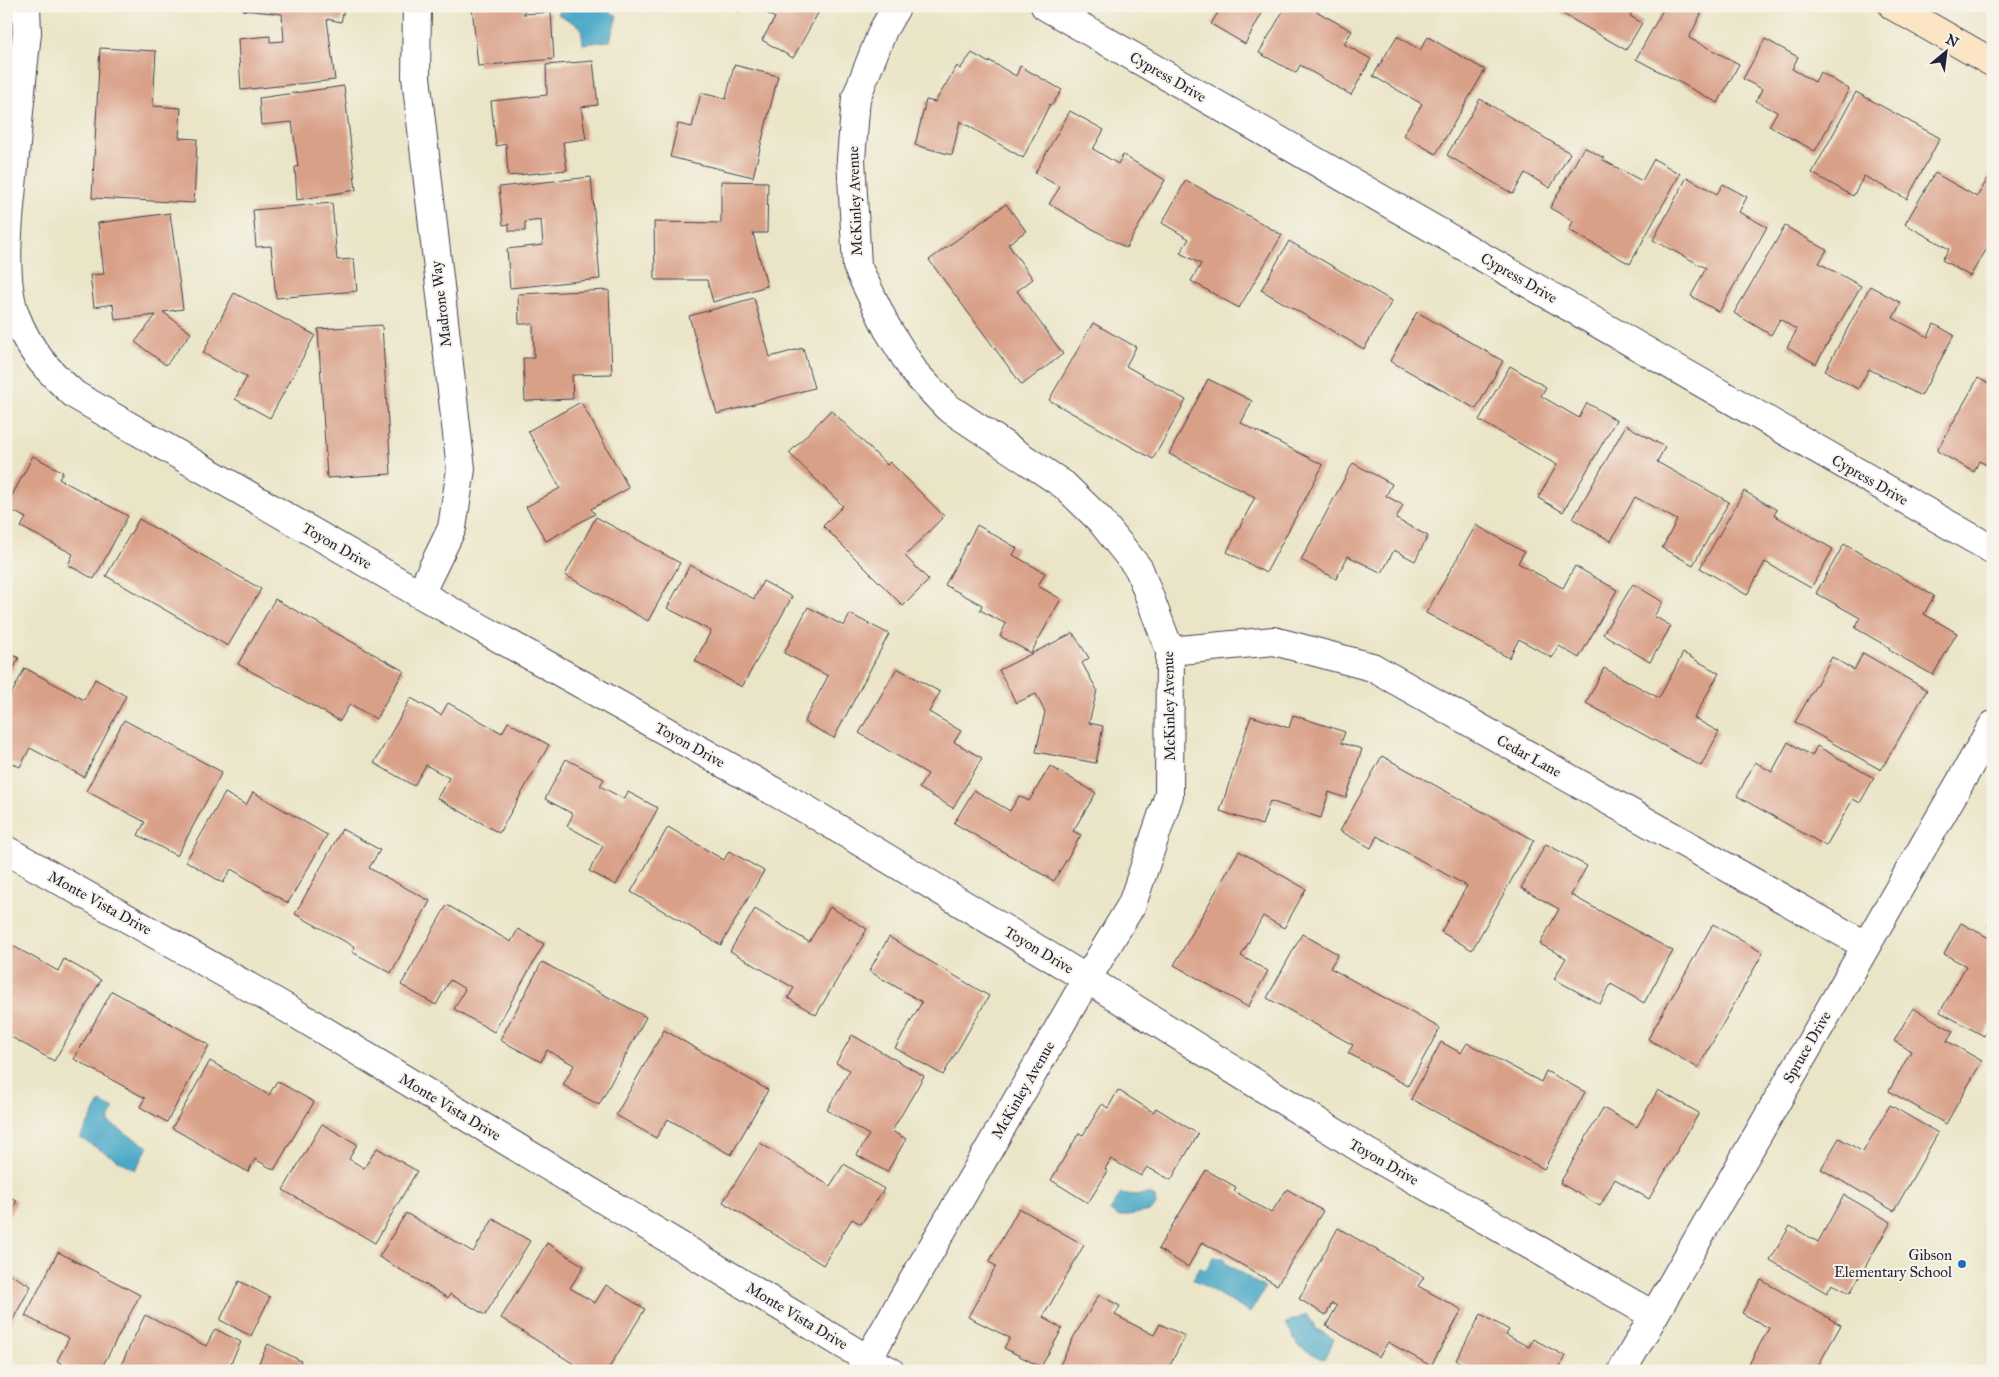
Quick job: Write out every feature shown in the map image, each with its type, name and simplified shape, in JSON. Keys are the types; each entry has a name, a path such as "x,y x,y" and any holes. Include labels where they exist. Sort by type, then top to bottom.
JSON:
{"main road":[{"path":"1893,6 1993,63"}],"street":[{"name":"Toyon Drive","path":"26,6 27,33 8,230 8,282 15,316 30,346 50,373 76,395 420,594 809,811 1087,979 1368,1153 1653,1315"},
{"name":"Madrone Way","path":"417,6 416,77 461,469 452,528 420,594"},
{"name":"McKinley Avenue","path":"873,1367 1087,979 1132,904 1169,795 1170,651 1139,569 1100,520 1064,485 947,408 915,373 887,328 857,266 851,159 856,98 883,30 897,6"},
{"name":"Cypress Drive","path":"1045,6 1993,550"},
{"name":"Cedar Lane","path":"1170,651 1274,641 1372,668 1866,945"},
{"name":"Spruce Drive","path":"1622,1371 1993,725"},
{"name":"Monte Vista Drive","path":"6,850 288,1009 873,1367"}],"water":[{"path":"563,6 598,6 617,16 610,41 583,44 581,27 558,14"},
{"path":"100,1102 114,1109 108,1122 148,1147 135,1170 80,1138"},
{"path":"1121,1193 1124,1195 1150,1194 1155,1197 1156,1206 1150,1211 1119,1217 1110,1211"},
{"path":"1213,1257 1224,1258 1225,1263 1265,1288 1250,1313 1193,1279 1199,1268 1206,1270"},
{"path":"1307,1314 1315,1328 1334,1339 1324,1360 1298,1346 1286,1323"}],"building":[{"path":"244,6 345,6 341,22 327,19 335,80 241,90 238,39 270,36 270,42 284,41 282,14 243,10"},
{"path":"472,6 527,6 523,14 551,12 554,59 478,66"},
{"path":"729,6 742,6 739,12"},
{"path":"755,6 822,6 793,58 762,40 775,18"},
{"path":"1222,6 1266,6 1245,44 1211,24"},
{"path":"1286,6 1319,6 1316,11 1352,31 1344,44 1371,59 1351,95 1300,65 1296,73 1259,53"},
{"path":"1549,6 1636,6 1630,16 1642,23 1626,50"},
{"path":"1665,6 1705,6 1689,38 1739,64 1718,103 1636,59"},
{"path":"1397,36 1420,50 1428,37 1485,70 1436,154 1403,135 1422,104 1373,76"},
{"path":"1765,39 1798,57 1792,69 1815,82 1820,72 1849,89 1815,151 1769,126 1777,112 1756,101 1762,89 1743,79"},
{"path":"100,48 156,51 153,106 181,108 179,138 197,139 194,203 92,198"},
{"path":"972,53 1016,76 1020,66 1062,90 1052,105 1050,104 1023,158 960,121 952,155 915,145 926,100 935,102 957,66 960,69"},
{"path":"593,61 598,105 581,107 586,139 563,142 567,170 508,176 506,144 496,146 491,101 547,95 546,65"},
{"path":"734,65 778,76 753,177 670,157 678,124 692,127 701,93 726,99"},
{"path":"344,86 356,190 297,200 295,167 298,167 292,122 261,125 259,98"},
{"path":"1856,92 1940,138 1907,199 1864,176 1853,196 1812,173"},
{"path":"1480,99 1570,153 1550,188 1525,173 1513,194 1447,155"},
{"path":"1070,111 1104,130 1093,149 1118,164 1123,155 1165,180 1126,248 1049,204 1060,187 1035,173"},
{"path":"1584,147 1604,158 1603,160 1642,181 1654,159 1680,174 1630,264 1569,230 1573,221 1550,208"},
{"path":"1993,170 1993,239 1970,276 1942,260 1949,249 1905,224 1935,173 1977,197"},
{"path":"591,177 600,279 510,288 507,249 543,245 541,220 525,222 525,231 509,231 509,224 503,225 499,187"},
{"path":"1687,177 1717,194 1723,184 1747,197 1739,212 1767,227 1719,312 1691,296 1706,268 1653,240"},
{"path":"1186,180 1282,235 1239,308 1191,281 1201,264 1180,253 1189,239 1162,223"},
{"path":"721,181 768,182 767,233 753,233 767,286 713,302 707,280 655,280 654,222 721,223"},
{"path":"332,203 337,260 354,259 357,291 276,298 271,246 256,247 253,210"},
{"path":"1006,204 1026,231 1008,244 1033,279 1017,291 1063,354 1022,385 929,260"},
{"path":"170,213 183,309 163,312 191,333 166,365 135,342 156,315 115,320 113,304 94,307 90,275 104,274 98,223"},
{"path":"1785,226 1827,250 1819,263 1861,286 1816,364 1787,347 1797,330 1780,319 1771,335 1734,313"},
{"path":"1289,241 1392,301 1364,349 1261,290"},
{"path":"1870,286 1901,303 1893,318 1928,337 1934,324 1954,335 1921,396 1869,369 1858,389 1825,371"},
{"path":"609,290 612,374 572,375 573,399 525,401 523,358 534,358 533,324 519,324 518,294"},
{"path":"234,293 315,335 270,418 235,399 247,377 203,353"},
{"path":"754,298 770,357 803,348 814,388 717,414 689,316"},
{"path":"1417,312 1503,361 1476,409 1390,361"},
{"path":"1093,323 1136,347 1126,366 1186,400 1153,459 1049,400"},
{"path":"382,325 391,474 327,478 318,329"},
{"path":"1510,366 1546,387 1541,396 1579,418 1587,403 1616,420 1563,512 1538,498 1557,465 1479,420"},
{"path":"1978,378 1993,386 1993,468 1979,461 1974,472 1937,451"},
{"path":"1208,379 1252,401 1241,423 1323,465 1266,573 1227,552 1255,497 1169,454"},
{"path":"581,402 629,488 591,509 595,514 546,541 526,507 560,488 528,431"},
{"path":"831,410 887,465 890,462 944,516 905,556 929,580 903,606 823,526 843,506 789,453"},
{"path":"1626,425 1665,447 1657,462 1729,502 1693,565 1662,548 1677,520 1635,497 1611,541 1573,519"},
{"path":"33,456 63,472 59,479 128,516 94,579 68,565 73,554 21,527 26,518 6,507"},
{"path":"1353,463 1392,484 1386,496 1403,505 1396,519 1428,536 1415,561 1394,550 1382,573 1348,556 1336,579 1301,560"},
{"path":"1744,491 1777,510 1774,515 1833,549 1811,588 1765,562 1747,595 1700,568"},
{"path":"596,517 680,563 648,621 565,575"},
{"path":"139,519 261,589 228,646 106,576"},
{"path":"977,525 1017,548 1013,555 1045,573 1038,586 1061,599 1031,653 1000,636 1006,624 980,610 982,605 945,585"},
{"path":"1476,525 1524,552 1518,563 1563,588 1575,566 1617,590 1579,658 1559,646 1552,658 1519,639 1509,658 1426,613"},
{"path":"1844,544 1934,596 1924,614 1957,633 1933,675 1855,628 1860,618 1816,593"},
{"path":"690,565 754,599 763,581 792,597 742,687 695,661 711,631 667,608"},
{"path":"1633,584 1663,602 1654,616 1671,626 1650,662 1603,634"},
{"path":"275,599 404,671 376,719 350,704 340,721 238,664"},
{"path":"808,607 844,626 850,614 889,634 834,738 804,722 828,676 784,653"},
{"path":"1073,633 1089,658 1082,663 1097,690 1089,723 1103,726 1096,763 1036,752 1045,712 1036,694 1016,703 999,670"},
{"path":"6,651 19,658 6,682"},
{"path":"1683,653 1719,673 1694,718 1719,732 1701,766 1586,703 1604,668 1659,698"},
{"path":"1863,653 1927,690 1881,770 1795,722 1832,657 1854,670"},
{"path":"25,668 84,700 95,679 126,696 84,777 30,748 20,767 6,760 6,704"},
{"path":"897,668 940,692 929,712 961,731 954,742 982,758 953,808 919,788 928,774 859,733"},
{"path":"411,698 441,715 448,703 502,733 508,722 549,745 499,833 437,798 449,778 426,765 414,786 374,763"},
{"path":"1293,715 1345,732 1341,743 1362,749 1346,798 1329,792 1321,818 1270,801 1262,825 1220,811 1251,716 1289,728"},
{"path":"124,720 222,772 177,856 138,835 145,822 86,791"},
{"path":"1788,742 1812,756 1817,746 1874,778 1860,803 1853,799 1826,846 1737,796 1755,762 1772,772"},
{"path":"1382,756 1534,840 1472,950 1441,932 1467,886 1377,836 1371,848 1340,831"},
{"path":"566,759 604,779 600,786 624,799 628,792 658,808 616,885 589,871 603,846 567,826 573,814 545,799"},
{"path":"1050,766 1096,793 1073,831 1081,835 1054,881 954,823 974,790 1010,811 1019,796 1029,801"},
{"path":"253,792 327,835 288,903 231,869 223,883 186,861 225,793 246,805"},
{"path":"668,827 724,860 729,851 764,871 721,945 631,892"},
{"path":"342,829 380,850 369,868 430,901 391,973 352,952 355,947 295,914"},
{"path":"1546,844 1587,866 1571,895 1673,951 1644,1003 1611,984 1600,1004 1554,979 1566,958 1540,944 1559,909 1521,888"},
{"path":"1239,851 1306,889 1284,928 1263,916 1241,956 1268,971 1248,1007 1174,965"},
{"path":"447,905 511,942 518,929 544,944 494,1032 454,1009 465,989 450,980 436,1005 401,985"},
{"path":"830,907 867,929 816,1015 788,998 794,988 730,951 755,909 809,942"},
{"path":"1993,917 1993,929 1988,926"},
{"path":"1961,923 1993,940 1993,1020 1984,1036 1940,1012 1966,966 1944,954"},
{"path":"1713,924 1763,953 1698,1068 1648,1039"},
{"path":"1302,934 1338,954 1330,968 1440,1028 1408,1086 1348,1053 1353,1045 1267,998"},
{"path":"889,937 989,996 943,1075 895,1048 922,1002 869,971"},
{"path":"6,942 58,971 64,959 101,980 54,1061 6,1034"},
{"path":"542,962 646,1017 599,1105 563,1085 574,1065 547,1050 541,1062 500,1040"},
{"path":"112,991 209,1045 167,1122 140,1107 145,1098 74,1059"},
{"path":"1913,1008 1953,1031 1947,1041 1982,1061 1946,1124 1889,1091 1911,1051 1894,1041"},
{"path":"664,1030 768,1090 731,1155 668,1119 656,1138 616,1115"},
{"path":"852,1035 924,1076 892,1131 906,1139 887,1172 857,1155 869,1135 827,1110 850,1070 836,1063"},
{"path":"1441,1042 1461,1053 1467,1043 1541,1082 1546,1071 1585,1092 1544,1169 1411,1099"},
{"path":"210,1061 269,1095 277,1081 314,1102 274,1170 255,1159 248,1172 172,1128"},
{"path":"1118,1090 1153,1112 1156,1108 1198,1134 1171,1180 1147,1167 1141,1176 1111,1159 1105,1169 1108,1171 1088,1203 1051,1180 1079,1133 1083,1135 1102,1104 1108,1108"},
{"path":"1658,1090 1699,1113 1649,1199 1615,1179 1600,1206 1560,1183 1603,1108 1637,1127"},
{"path":"1890,1105 1938,1133 1894,1211 1821,1169 1839,1138 1863,1152"},
{"path":"322,1124 357,1144 349,1159 364,1168 377,1148 417,1171 375,1243 283,1190"},
{"path":"760,1143 830,1186 844,1164 884,1189 861,1224 852,1219 823,1265 723,1202"},
{"path":"1206,1170 1236,1187 1234,1191 1271,1213 1287,1189 1323,1211 1277,1285 1202,1242 1188,1267 1158,1249"},
{"path":"6,1195 17,1201 6,1221"},
{"path":"1844,1195 1891,1222 1850,1293 1832,1284 1827,1293 1770,1260 1790,1226 1818,1242"},
{"path":"1019,1208 1084,1245 1043,1317 1062,1329 1041,1367 1004,1348 1010,1338 968,1317 996,1266 989,1262"},
{"path":"406,1213 473,1252 493,1219 530,1241 485,1315 450,1294 448,1298 379,1257"},
{"path":"1338,1228 1424,1277 1418,1286 1462,1310 1431,1366 1388,1342 1379,1357 1326,1326 1337,1306 1332,1303 1326,1315 1299,1299"},
{"path":"547,1243 584,1266 570,1288 595,1303 606,1285 645,1309 607,1371 585,1371 501,1318"},
{"path":"58,1252 140,1295 100,1371 76,1371 57,1361 69,1338 25,1316"},
{"path":"6,1272 31,1286 6,1332"},
{"path":"1761,1280 1841,1325 1815,1371 1745,1371 1769,1328 1742,1313"},
{"path":"239,1281 270,1297 251,1336 220,1320"},
{"path":"1099,1295 1120,1306 1115,1315 1154,1335 1160,1324 1185,1336 1167,1371 1107,1371 1099,1367 1097,1371 1057,1371 1073,1338"},
{"path":"1481,1314 1509,1330 1506,1335 1529,1347 1533,1339 1565,1356 1558,1371 1475,1371 1456,1360"},
{"path":"145,1315 206,1346 215,1329 241,1342 227,1371 118,1371"},
{"path":"268,1344 301,1361 296,1371 255,1371"}],"place":[{"name":"Gibson Elementary School","path":"1962,1264"}]}
